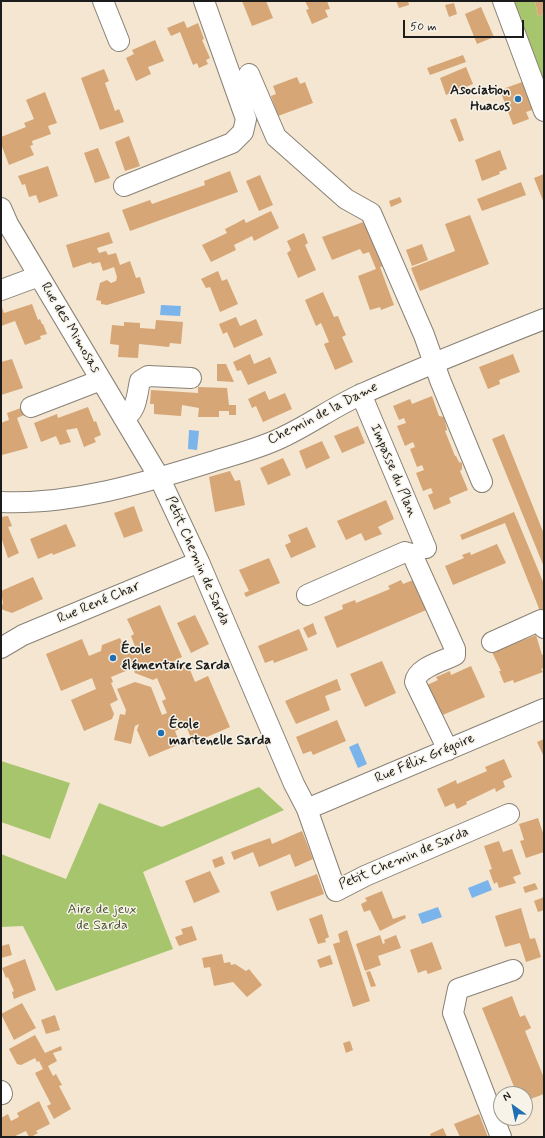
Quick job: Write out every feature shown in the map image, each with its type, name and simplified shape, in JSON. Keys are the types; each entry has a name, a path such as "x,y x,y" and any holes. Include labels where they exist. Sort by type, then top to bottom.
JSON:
{"street":[{"path":"103,1 118,40"},
{"path":"124,186 232,143 242,132 246,119 204,1"},
{"path":"503,1 544,111"},
{"path":"249,74 276,137 346,199 371,212 434,362 482,482"},
{"name":"Rue des Mimosas","path":"1,208 8,224 38,276 159,477"},
{"name":"Rue des Mimosas","path":"1,290 38,276"},
{"name":"Chemin de la Dame","path":"1,502 21,503 72,498 159,477 226,458 285,436 333,408 361,394 434,362 544,319"},
{"path":"123,417 129,416 134,410 140,381 148,376 191,378"},
{"name":"Rue des Mimosas","path":"31,407 101,380"},
{"name":"Impasse du Plan","path":"361,394 426,548"},
{"name":"Petit Chemin de Sarda","path":"159,477 199,562 306,809 336,891 366,876 509,814"},
{"path":"307,595 405,552 412,554 455,649 455,655 420,671 416,676 415,682 448,750"},
{"name":"Rue René Char","path":"1,648 23,635 199,562"},
{"path":"492,642 541,620 544,628"},
{"name":"Rue Félix Grégoire","path":"306,809 544,709"},
{"path":"501,1137 453,1013 458,989 513,970"}],"green space":[{"path":"511,1 535,1 538,16 544,14 544,81"},
{"path":"1,761 70,783 50,839 1,822"},
{"name":"Aire de jeux de Sarda","path":"259,787 284,810 143,872 173,949 56,991 23,926 1,927 1,854 66,879 99,803 162,827"}],"water":[{"path":"161,305 181,306 180,316 160,315"},
{"path":"189,430 199,431 197,450 188,449"},
{"path":"358,743 367,764 358,768 349,747"},
{"path":"488,880 492,890 472,898 468,888"},
{"path":"438,907 442,917 422,924 418,914"}],"building":[{"path":"242,1 266,1 273,18 252,26"},
{"path":"305,1 327,1 330,9 325,10 328,17 312,24 306,10 309,9"},
{"path":"396,1 408,1 409,5 399,8"},
{"path":"535,1 544,1 544,14 538,16"},
{"path":"454,3 457,14 449,17 445,5"},
{"path":"481,7 494,37 477,44 465,14"},
{"path":"184,21 187,28 198,23 204,39 202,40 210,58 206,60 208,64 199,68 197,63 193,65 180,32 171,36 167,28"},
{"path":"155,40 164,61 148,67 151,74 136,81 126,58 134,54 132,50"},
{"path":"463,55 466,62 430,75 427,68"},
{"path":"466,67 473,84 446,95 440,78"},
{"path":"104,69 109,81 105,83 115,111 119,109 124,122 100,130 81,78"},
{"path":"297,77 300,84 305,82 313,103 278,116 271,96 276,94 273,86"},
{"name":"Asociation Huacos","path":"525,81 535,109 526,112 529,119 513,125 500,90"},
{"path":"45,92 57,123 48,126 51,134 32,141 33,145 30,146 34,155 9,165 1,144 1,137 26,127 24,123 34,119 26,100"},
{"path":"456,118 464,140 459,142 450,120"},
{"path":"129,136 140,166 125,171 115,142"},
{"path":"98,148 110,178 95,183 84,153"},
{"path":"500,150 507,169 499,172 500,174 482,181 475,160"},
{"path":"48,166 58,196 39,203 36,195 29,197 25,184 22,185 18,176"},
{"path":"230,171 238,192 130,231 122,210 150,200 152,204 205,185 204,181"},
{"path":"544,174 544,203 534,178"},
{"path":"260,175 273,205 259,211 246,181"},
{"path":"521,182 526,195 482,211 477,199"},
{"path":"400,197 402,202 391,207 389,201"},
{"path":"271,211 279,228 254,241 252,236 234,245 236,250 211,262 202,245 227,233 225,229 244,219 246,223"},
{"path":"470,215 489,264 420,291 411,268 455,251 445,224"},
{"path":"366,221 384,266 380,267 394,305 381,310 380,307 370,310 358,276 376,269 369,252 363,254 360,249 332,260 322,237"},
{"path":"109,232 113,243 97,248 99,253 106,251 108,255 116,253 120,265 130,261 136,278 140,277 145,293 107,305 101,304 101,301 96,300 100,283 107,280 111,283 116,281 117,277 114,267 103,271 100,262 92,264 91,262 73,268 66,245"},
{"path":"304,233 308,243 305,245 316,270 298,278 287,253 291,250 287,241"},
{"path":"422,244 428,260 412,266 406,250"},
{"path":"218,271 222,281 227,279 238,304 220,312 210,287 206,288 201,279"},
{"path":"323,292 334,317 338,316 346,335 342,337 353,362 335,370 324,344 329,342 321,323 316,326 305,300"},
{"path":"1,304 4,313 32,304 38,320 40,319 47,334 40,336 41,339 25,345 15,321 1,326"},
{"path":"236,317 240,326 256,319 263,335 234,348 227,332 223,334 219,324"},
{"path":"156,320 183,322 181,344 170,343 169,347 139,344 138,358 118,357 119,345 110,344 112,325 124,326 124,322 140,323 140,328 155,329"},
{"path":"250,354 254,364 270,357 277,373 248,385 241,370 237,371 233,362"},
{"path":"513,354 520,372 499,380 500,384 488,389 479,367"},
{"path":"12,359 23,388 1,395 1,362"},
{"path":"217,364 226,364 234,382 217,381"},
{"path":"198,387 227,388 229,405 236,405 236,415 229,415 229,411 219,411 219,417 198,417 199,408 182,405 181,416 154,414 154,404 150,404 151,390 198,393"},
{"path":"265,391 269,400 285,393 292,409 263,422 256,406 252,408 248,399"},
{"path":"432,396 439,416 444,417 447,430 445,431 455,456 459,462 462,463 462,469 460,471 468,490 449,498 451,503 434,510 428,495 433,493 431,488 423,491 416,473 424,470 422,465 417,467 410,449 415,447 413,442 405,446 397,426 406,423 404,418 399,420 393,406 410,399 412,404"},
{"path":"88,407 94,422 96,421 101,435 94,438 96,442 84,447 77,428 66,430 71,442 60,445 56,436 41,442 34,423 57,414 58,418"},
{"path":"21,408 24,415 17,418 28,448 2,455 1,423 9,420 7,413"},
{"path":"358,426 365,443 342,453 334,436"},
{"path":"504,434 544,534 544,567 492,439"},
{"path":"322,441 330,458 306,469 299,451"},
{"path":"283,458 291,475 268,485 260,468"},
{"path":"230,471 235,481 240,480 245,505 215,512 209,477"},
{"path":"386,500 394,519 378,527 382,534 365,541 361,533 346,540 337,521"},
{"path":"134,506 143,531 124,538 114,513"},
{"path":"514,512 544,584 544,609 540,611 505,523 462,540 460,535"},
{"path":"8,516 12,526 8,527 19,553 8,558 1,537 1,517"},
{"path":"66,524 76,546 38,559 30,539"},
{"path":"307,527 316,547 291,558 285,545 291,542 288,535"},
{"path":"497,544 506,563 453,585 445,566 464,558 462,555 470,552 471,555"},
{"path":"269,558 280,583 246,597 244,593 249,591 239,570"},
{"path":"33,577 43,599 12,613 1,609 3,603 1,591"},
{"path":"418,578 431,608 337,648 324,617 343,609 342,605 355,600 356,603 390,589 388,586 401,580 403,584"},
{"path":"160,605 182,657 174,661 178,670 188,665 195,682 208,676 230,727 193,743 186,726 175,731 180,744 149,757 137,730 139,724 135,726 131,744 114,740 120,714 125,715 126,710 117,689 135,682 151,687 162,715 167,713 162,701 166,699 157,678 153,680 135,673 133,668 111,677 113,682 111,683 118,700 110,704 114,714 112,719 84,731 71,700 96,689 92,678 61,691 46,654 82,639 89,656 101,651 102,645 120,638 127,653 136,649 131,636 134,634 127,619"},
{"path":"195,615 209,644 191,653 177,623"},
{"path":"313,623 317,634 308,638 303,628"},
{"path":"299,629 308,650 274,663 273,660 265,663 258,646"},
{"path":"536,635 542,655 544,654 544,668 541,669 543,672 514,683 513,680 504,683 499,671 501,671 492,652"},
{"path":"382,661 396,693 365,707 350,674"},
{"path":"471,666 485,697 438,717 425,686 438,680 436,677 450,671 451,675"},
{"path":"337,679 341,690 325,696 330,710 296,724 285,701"},
{"path":"337,720 346,741 313,755 311,751 303,754 296,737"},
{"path":"544,739 544,757 537,742"},
{"path":"504,759 512,777 503,781 505,787 496,792 495,788 466,802 467,804 457,809 454,803 445,807 437,789 456,780 457,784 487,771 485,767"},
{"path":"538,818 544,836 544,852 526,858 520,841 524,840 519,824"},
{"path":"302,831 313,859 295,867 290,854 259,867 253,852 234,860 231,852 270,838 272,844"},
{"path":"499,841 503,852 512,849 521,874 513,877 516,883 499,888 497,882 494,884 489,870 492,869 484,846"},
{"path":"222,856 225,864 215,868 212,860"},
{"path":"210,871 220,892 194,903 185,881"},
{"path":"317,874 324,894 277,911 270,892"},
{"path":"535,883 538,889 525,893 523,887"},
{"path":"382,891 393,919 405,915 406,918 380,931 370,910 364,912 361,904 367,901 365,898"},
{"path":"544,897 544,910 538,912 534,901"},
{"path":"521,908 530,939 535,938 541,957 526,962 520,943 505,947 495,916"},
{"path":"322,914 329,937 325,939 326,942 318,944 309,919"},
{"path":"192,926 197,940 179,946 175,937 183,934 181,929"},
{"path":"347,930 370,1001 353,1007 333,944 340,942 338,934"},
{"path":"380,935 383,944 385,943 384,940 396,935 401,948 378,956 381,965 365,971 356,944"},
{"path":"432,942 442,969 428,974 426,970 418,973 410,950"},
{"path":"9,944 12,955 1,958 1,946"},
{"path":"222,954 224,963 230,962 231,965 235,964 246,971 249,969 262,985 247,997 233,982 214,986 210,967 204,968 202,958"},
{"path":"330,955 333,964 320,968 317,960"},
{"path":"25,959 36,990 14,999 12,992 14,991 2,968"},
{"path":"370,971 376,986 371,987 366,972"},
{"path":"512,996 520,1017 525,1015 531,1028 525,1031 544,1078 544,1094 533,1098 533,1086 514,1086 482,1008"},
{"path":"22,1003 36,1028 14,1040 1,1014"},
{"path":"55,1015 60,1030 46,1034 41,1020"},
{"path":"35,1035 45,1053 61,1046 62,1050 53,1053 57,1061 48,1066 53,1076 56,1074 62,1085 59,1086 71,1109 54,1119 47,1106 51,1104 35,1073 43,1069 39,1061 37,1062 35,1058 21,1065 17,1064 9,1049"},
{"path":"350,1041 353,1050 346,1053 343,1043"},
{"path":"39,1101 50,1124 36,1131 38,1133 31,1137 29,1137 26,1131 13,1137 1,1137 1,1118 8,1114 11,1121 19,1117 17,1113"},
{"path":"479,1114 488,1137 460,1137 454,1124"},
{"path":"443,1128 447,1137 431,1137 430,1134"}],"place":[{"name":"Asociation Huacos","path":"518,99"},
{"name":"École élémentaire Sarda","path":"113,658"},
{"name":"École martenelle Sarda","path":"161,733"}]}
